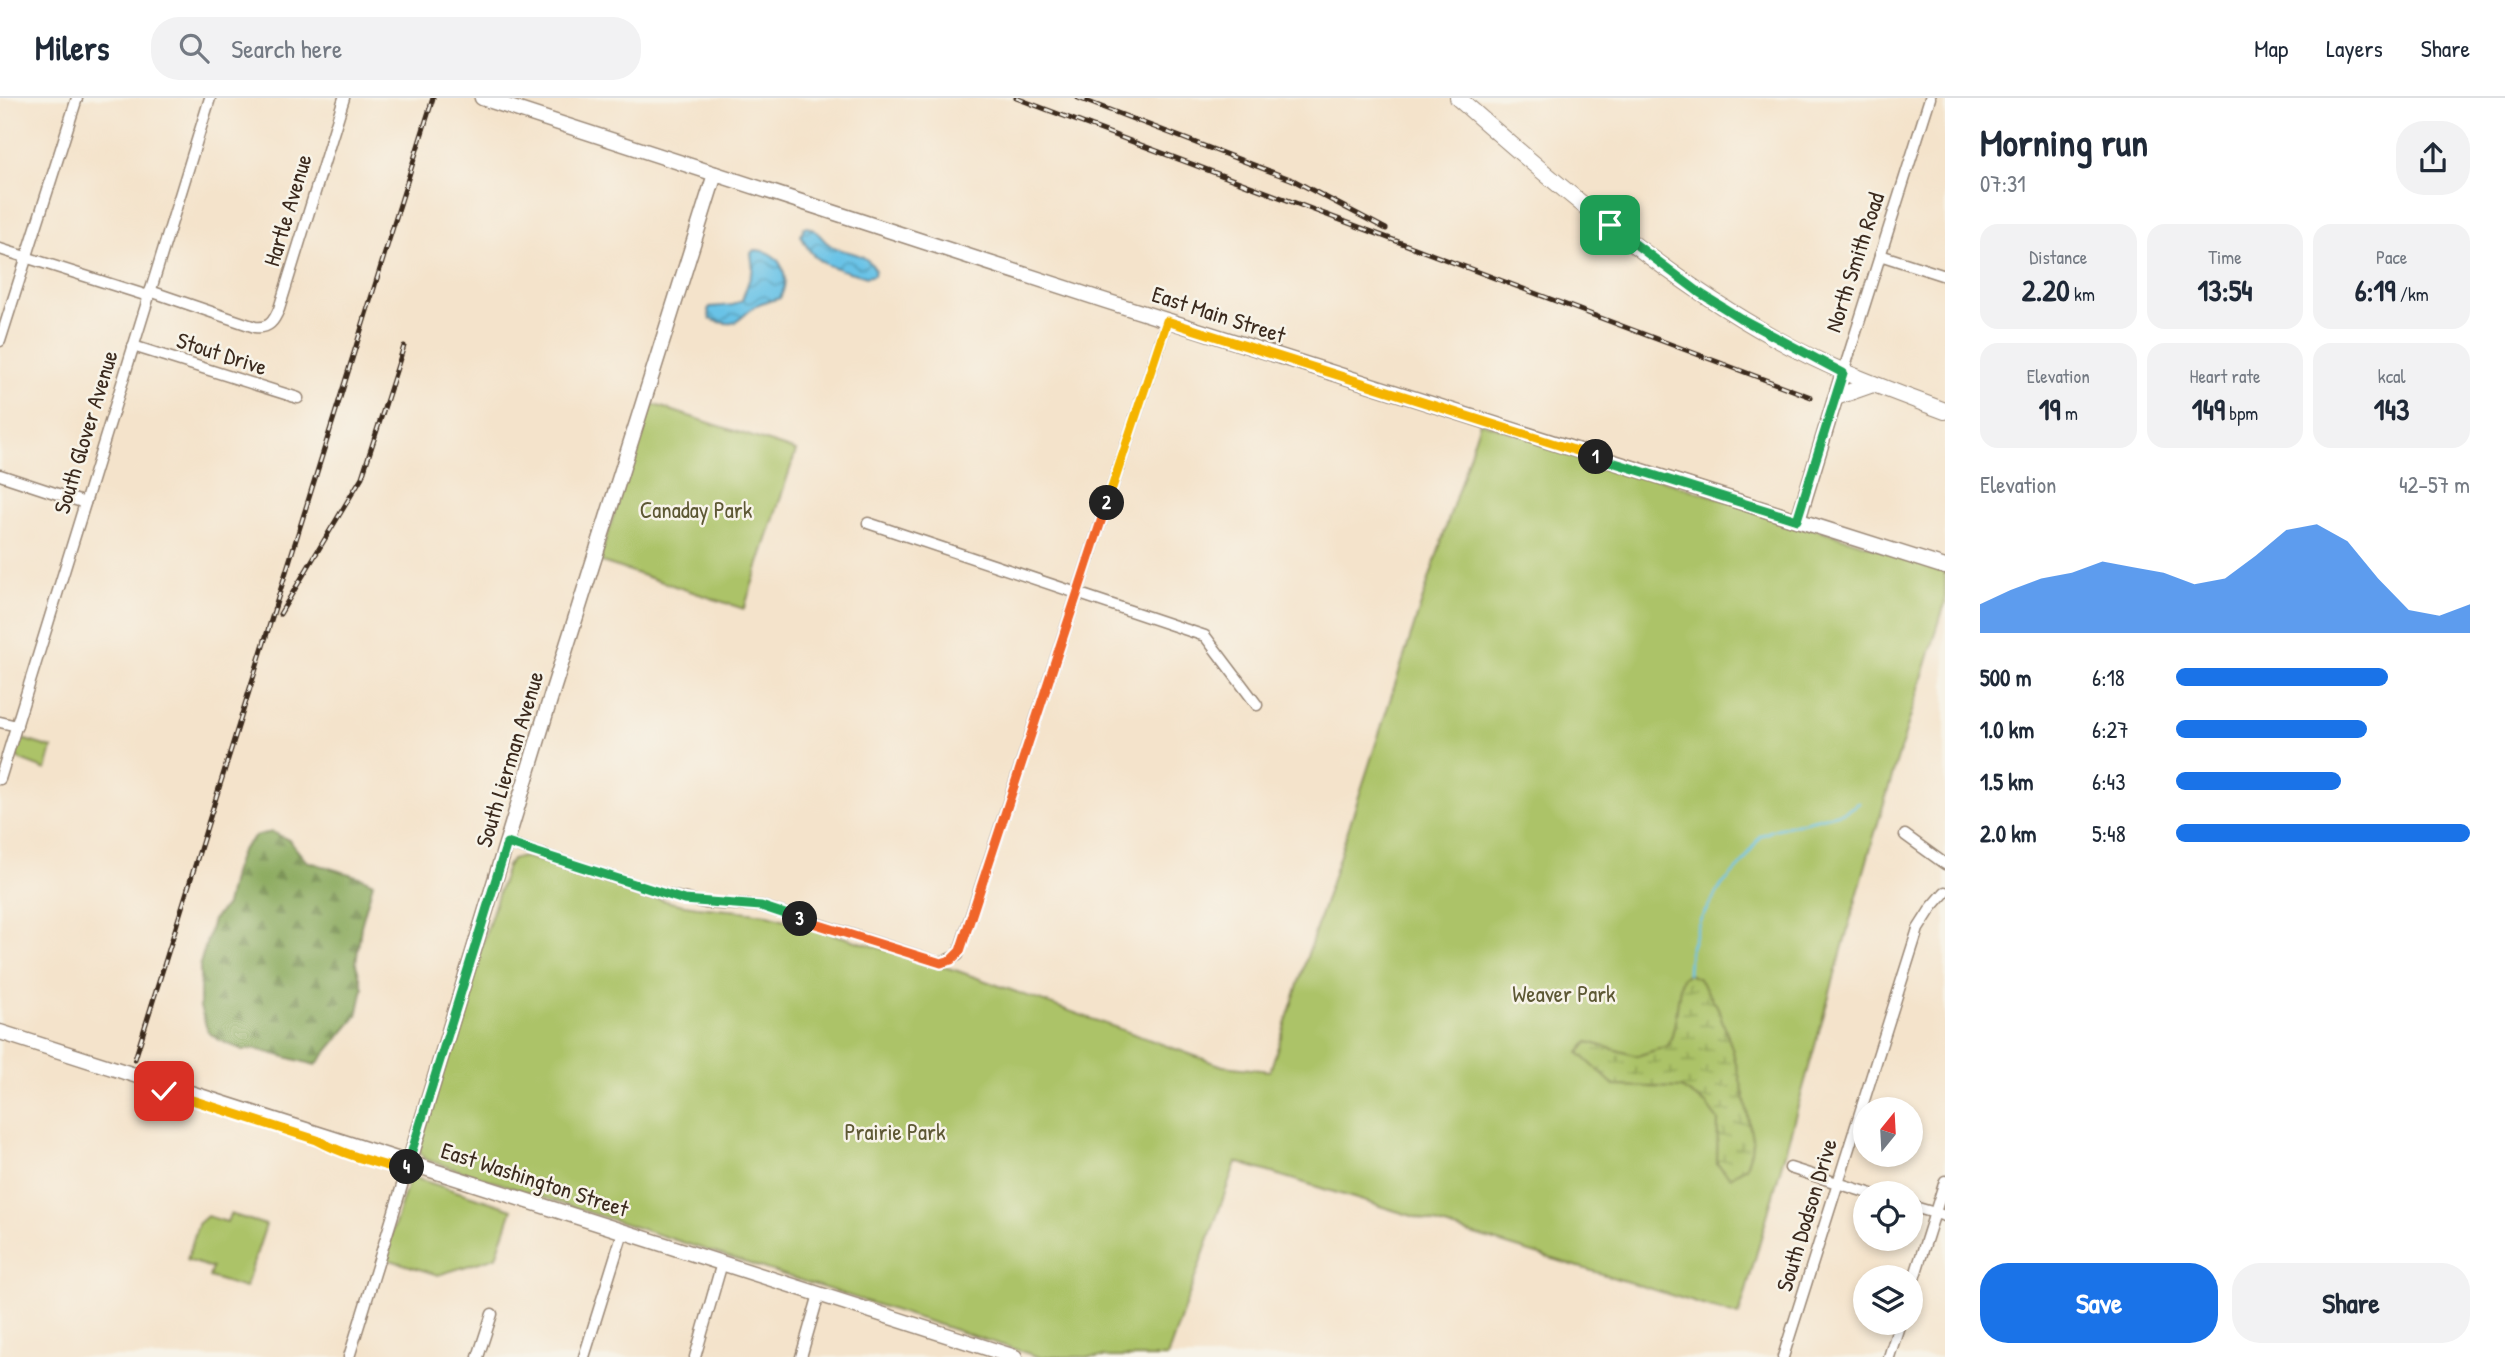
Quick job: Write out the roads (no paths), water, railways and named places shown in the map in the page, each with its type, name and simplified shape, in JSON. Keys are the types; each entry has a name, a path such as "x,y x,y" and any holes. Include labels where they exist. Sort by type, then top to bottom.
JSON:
{"main road":[{"name":"East Main Street","path":"482,98 1167,321 1945,567"},
{"path":"1458,98 1610,225 1700,293 1775,339 1843,373 1945,411"},
{"name":"South Lierman Avenue","path":"407,1167 715,174"},
{"name":"North Smith Road","path":"1797,520 1843,373"},
{"path":"1836,397 1873,384"},
{"name":"East Washington Street","path":"0,1032 407,1167"},
{"name":"East Washington Street","path":"0,1038 1015,1357"},
{"name":"East Washington Street","path":"819,1297 995,1357"}],"street":[{"path":"0,341 77,98"},
{"name":"South Glover Avenue","path":"0,779 210,98"},
{"name":"Hartle Avenue","path":"149,293 262,328 274,320 344,98"},
{"name":"North Smith Road","path":"1843,373 1930,98"},
{"path":"0,249 149,293"},
{"path":"1880,256 1945,275"},
{"path":"507,843 664,894 705,903 761,906 926,959 946,962 961,949 1167,321"},
{"name":"Stout Drive","path":"133,346 298,398"},
{"path":"0,475 85,503"},
{"path":"868,523 1205,636 1257,705"},
{"path":"0,722 17,726"},
{"path":"1906,835 1945,864"},
{"name":"South Dodson Drive","path":"1783,1357 1919,929 1932,906 1945,892"},
{"name":"South Lierman Avenue","path":"349,1357 407,1167"},
{"path":"1790,1168 1853,1188"},
{"path":"1920,1265 1940,1214 1945,1181"},
{"path":"1923,1209 1940,1214"},
{"path":"584,1357 622,1234"},
{"path":"695,1357 721,1266"},
{"path":"801,1357 819,1297"},
{"path":"478,1357 492,1314"},
{"path":"1889,1357 1896,1335"}],"water":[{"path":"804,227 814,229 826,242 838,249 864,257 875,269 874,275 867,277 820,261 801,235"},
{"path":"754,250 771,254 781,266 785,281 780,298 759,304 733,323 710,319 710,307 733,305 742,300 753,269 751,253"}],"waterway":[{"path":"1689,953 1700,920 1722,885 1743,863 1760,836 1773,830 1844,812 1859,803"},
{"path":"1688,974 1689,956"}],"railway":[{"path":"135,1059 433,98"},
{"path":"1016,98 1811,397"},
{"path":"1078,98 1293,180 1386,229"},
{"path":"280,614 362,477 404,346"}],"park label":[{"name":"Canaday Park","path":"696,509"},
{"name":"Weaver Park","path":"1564,993"},
{"name":"Prairie Park","path":"895,1131"}]}
